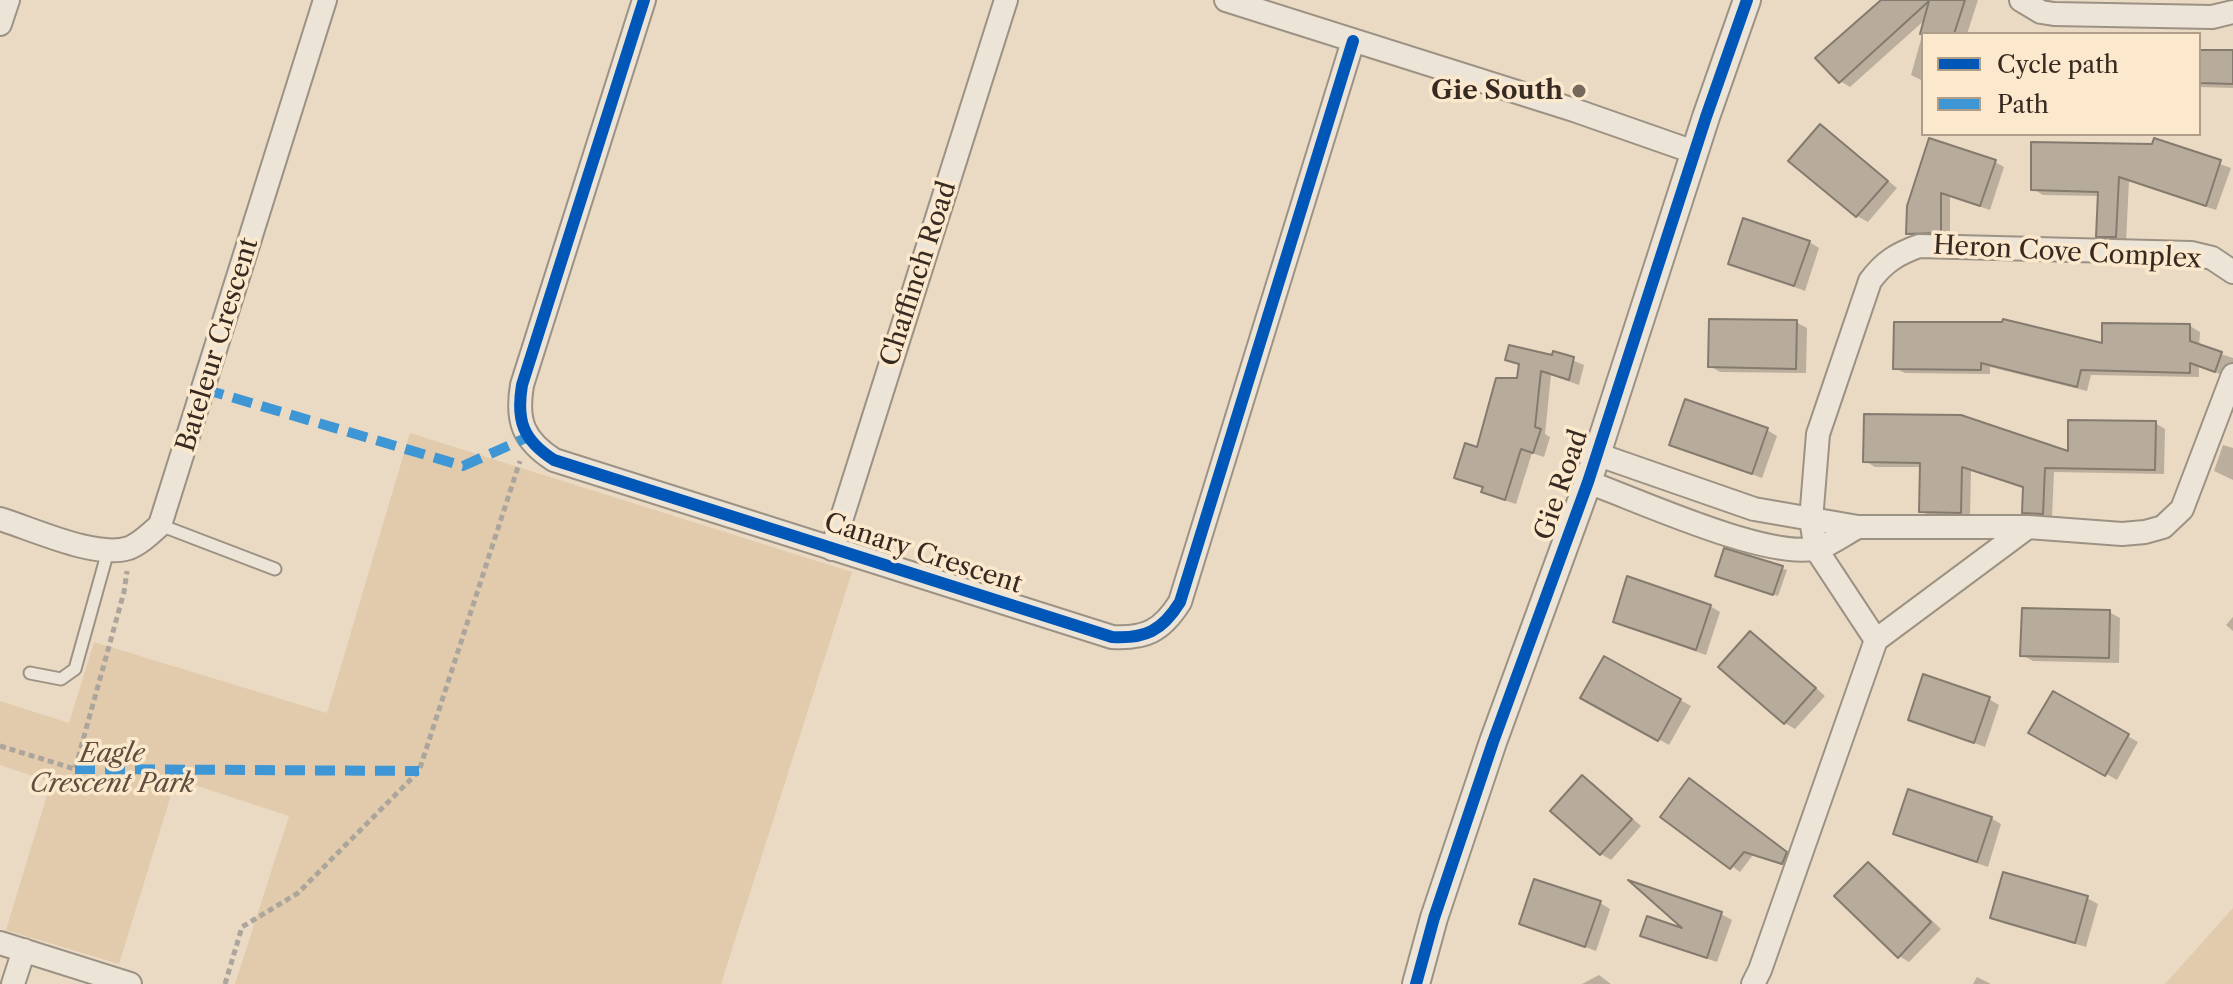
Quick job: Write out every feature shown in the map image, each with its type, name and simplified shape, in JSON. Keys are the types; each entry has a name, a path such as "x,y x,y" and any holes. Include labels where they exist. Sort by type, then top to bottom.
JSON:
{"street":[{"path":"0,24 8,0"},
{"name":"Bateleur Crescent","path":"160,525 325,0"},
{"path":"528,437 519,412 522,385 644,0"},
{"name":"Chaffinch Road","path":"832,549 1006,0"},
{"path":"1226,0 1574,110 1694,152"},
{"name":"Gie Road","path":"1416,984 1426,943 1493,742 1588,482 1694,152 1747,0"},
{"path":"2021,0 2041,12 2054,14 2212,17 2233,12"},
{"name":"Canary Crescent","path":"528,437 537,450 554,460 1112,637 1131,638 1150,632 1164,625 1180,602 1353,41"},
{"name":"Heron Cove Complex","path":"1876,640 1816,549 1811,520 1818,434 1870,281 1882,265 1895,255 1919,246 2191,253 2212,258 2233,272"},
{"path":"1596,454 1754,509 1858,527 2028,527 2122,534 2145,532 2172,521 2189,496 2233,375"},
{"path":"1588,482 1733,536 1789,550 1816,549 1858,527"},
{"path":"0,519 81,546 108,551 130,548 160,525"},
{"path":"1753,984 1876,640 2028,527"},
{"path":"0,943 130,984"},
{"path":"13,984 24,950"}],"lane":[{"path":"160,525 275,569"},
{"path":"30,673 61,679 75,669 108,551"}],"path":[{"path":"225,984 242,927 298,893 419,771 528,437"}],"green space":[{"name":"Eagle Crescent Park","path":"410,433 852,572 721,984 235,984 289,816 176,779 119,964 6,930 51,782 0,765 0,701 69,723 94,642 327,713"},
{"path":"2233,908 2233,984 2165,984"}],"building":[{"path":"1881,0 1965,0 1955,32 1920,34 1929,1 1839,83 1815,58"},
{"path":"2201,50 2233,50 2233,84 2201,83"},
{"path":"1820,124 1888,181 1856,217 1788,161"},
{"path":"1929,138 1996,160 1980,206 1941,193 1941,233 1906,234 1907,206"},
{"path":"2154,138 2221,160 2206,206 2119,177 2116,237 2096,237 2098,192 2031,190 2031,142 2152,144"},
{"path":"1743,218 1810,241 1794,286 1728,264"},
{"path":"1709,319 1797,320 1796,369 1708,367"},
{"path":"2003,319 2102,343 2102,323 2190,324 2190,341 2222,352 2215,372 2190,363 2190,373 2081,370 2077,387 1981,363 1981,370 1893,369 1894,322 2002,322"},
{"path":"1509,345 1574,357 1569,380 1541,371 1535,427 1541,429 1533,453 1521,449 1505,500 1481,492 1483,487 1454,478 1465,443 1477,447 1496,378 1517,378 1519,364 1505,360"},
{"path":"1685,399 1768,428 1752,474 1669,445"},
{"path":"1864,414 1961,415 2068,451 2068,420 2156,421 2155,470 2045,468 2043,514 2022,513 2023,487 1962,467 1961,513 1919,512 1920,463 1863,462"},
{"path":"1724,548 1783,566 1773,595 1715,576"},
{"path":"1627,576 1711,605 1696,650 1613,622"},
{"path":"2022,608 2110,610 2109,658 2020,656"},
{"path":"1750,631 1816,688 1784,724 1718,667"},
{"path":"1604,656 1681,699 1658,741 1580,698"},
{"path":"1923,674 1990,697 1974,743 1908,720"},
{"path":"2053,691 2129,734 2105,776 2028,733"},
{"path":"1582,775 1632,819 1600,855 1550,811"},
{"path":"1689,778 1787,852 1782,864 1744,852 1730,869 1660,817"},
{"path":"1908,789 1992,817 1977,862 1893,834"},
{"path":"1868,862 1931,922 1898,958 1834,896"},
{"path":"2003,872 2088,896 2075,943 1990,918"},
{"path":"1534,879 1601,901 1585,947 1519,924"},
{"path":"1628,880 1722,912 1707,958 1640,936 1647,916 1682,928"}],"marked path":[{"path":"204,389 463,466 528,437"},
{"path":"75,769 419,771"}],"cycle path":[{"path":"644,0 522,385 521,419 529,437 554,460 1112,637 1152,631 1166,620 1180,602 1353,41"},
{"path":"1416,984 1434,918 1493,742 1588,482 1747,0"}],"place":[{"name":"Gie South","path":"1579,91"}]}
